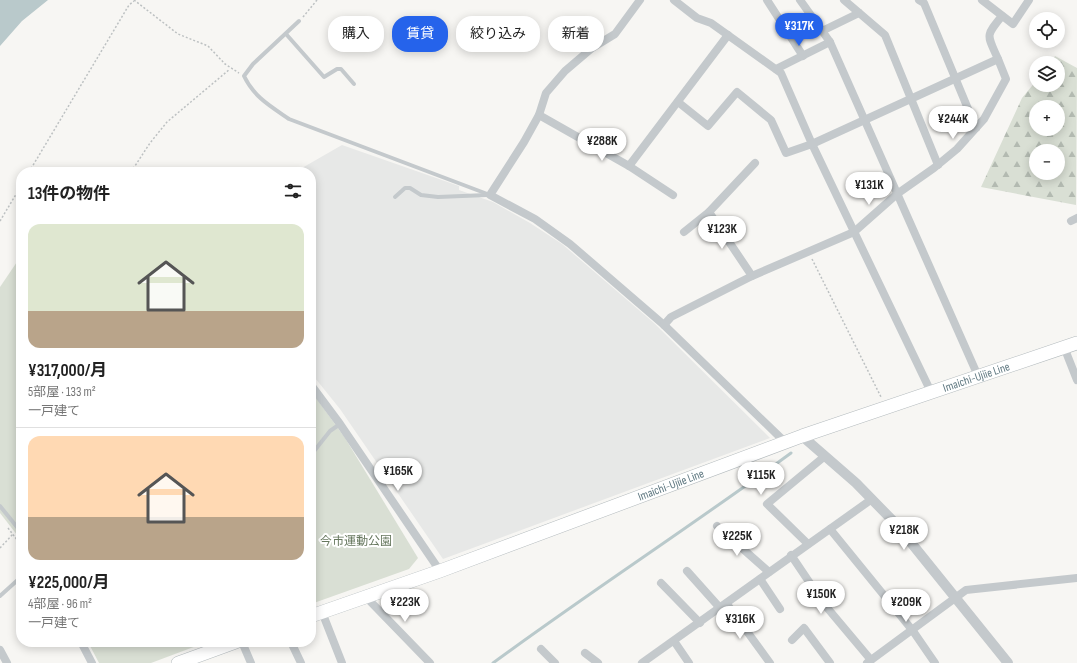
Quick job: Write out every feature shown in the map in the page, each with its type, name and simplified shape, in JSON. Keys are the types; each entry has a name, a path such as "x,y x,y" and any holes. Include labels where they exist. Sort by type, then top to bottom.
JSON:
{"main road":[{"name":"Imaichi-Ujiie Line","path":"317,614 440,571 802,436 1077,343"},
{"path":"178,663 222,647"}],"street":[{"path":"640,0 614,34 592,48 565,71 546,93 539,115 524,142 490,195 548,227 664,324 786,443"},
{"path":"674,0 697,18 711,23 781,73 812,144 931,392"},
{"path":"767,0 803,56"},
{"path":"800,0 830,42 978,376"},
{"path":"844,0 885,35 938,165"},
{"path":"919,0 924,3 976,128"},
{"path":"982,0 1013,24 1029,0"},
{"path":"822,31 858,13"},
{"path":"664,324 671,317 752,276 854,232 897,194 938,165 957,149 984,119 1006,79 988,38 989,32 1002,16"},
{"path":"630,166 728,35"},
{"path":"776,69 830,42"},
{"path":"678,102 708,126 737,92 771,120 786,153 812,144 998,59"},
{"path":"539,115 630,166 673,195"},
{"path":"684,232 709,212 755,163"},
{"path":"709,212 752,276"},
{"path":"1064,348 1077,380"},
{"path":"316,392 340,424 440,571"},
{"path":"802,436 872,499 956,598 1008,663"},
{"path":"808,544 768,504 825,456"},
{"path":"642,663 724,606 791,555 830,530 872,499"},
{"path":"717,526 769,572"},
{"path":"830,530 913,631 935,663"},
{"path":"791,555 824,604 869,662 913,631 966,590 1077,578"},
{"path":"688,571 724,606 770,663"},
{"path":"760,579 780,609"},
{"path":"661,583 700,623"},
{"path":"366,597 430,663"},
{"path":"317,614 342,663"},
{"path":"792,640 804,628 830,663"},
{"path":"674,641 689,663"},
{"path":"84,647 92,663"},
{"path":"244,647 251,663"},
{"path":"293,647 301,663"},
{"path":"541,649 555,663"},
{"path":"0,650 7,663"},
{"path":"586,653 598,663"}],"lane":[{"path":"299,21 253,64 244,76 253,92 262,101 289,118 490,195"},
{"path":"286,34 324,76 337,69 341,69 354,84"},
{"path":"395,197 405,188 410,188 421,195 427,196 490,195"},
{"path":"316,449 330,431 340,424"},
{"path":"0,506 16,526"},
{"path":"0,596 16,582"}],"path":[{"path":"299,21 317,0"},
{"path":"32,167 129,5 134,1 163,20 178,34 208,46 230,69 244,76"},
{"path":"135,167 167,122 230,69"},
{"path":"0,221 16,194"},
{"path":"808,252 886,407"},
{"path":"4,523 16,538"},
{"path":"0,548 13,534"}],"shaded area":[{"path":"0,0 48,0 22,21 0,46"},
{"path":"342,145 459,186 459,190 493,202 530,223 562,244 654,323 770,438 443,559 340,409 316,379 316,167 304,167"}],"green space":[{"path":"1065,61 1077,68 1076,205 981,187 1022,98 1029,90 1029,92 1065,92"},
{"path":"16,263 16,534 0,513 0,287"},
{"name":"今市運動公園","path":"316,398 345,438 418,558 409,569 316,602"},
{"path":"91,647 194,647 151,663 99,663"}],"waterway":[{"path":"493,663 791,453"}]}
